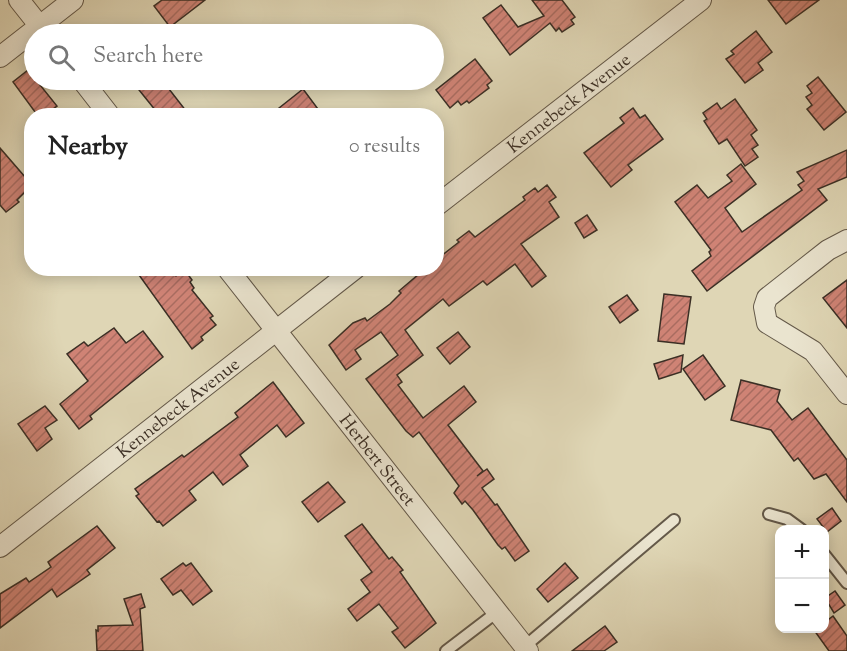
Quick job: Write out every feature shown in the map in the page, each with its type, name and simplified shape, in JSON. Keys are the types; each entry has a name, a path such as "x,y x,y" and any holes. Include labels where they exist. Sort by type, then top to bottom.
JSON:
{"street":[{"path":"19,0 38,24"},
{"path":"49,24 73,0"},
{"name":"Kennebeck Avenue","path":"444,200 701,0"},
{"path":"0,57 24,42"},
{"path":"90,90 104,108"},
{"path":"847,240 828,249 767,298 764,316 772,329 801,341 813,351 847,394"},
{"name":"Herbert Street","path":"233,276 526,649"},
{"name":"Kennebeck Avenue","path":"0,547 346,276"}],"lane":[{"path":"769,514 787,519 795,525"},
{"path":"526,649 674,520"},
{"path":"829,559 847,583"},
{"path":"446,651 497,612"}],"building":[{"path":"162,0 205,0 174,24 168,24 154,6"},
{"path":"532,0 562,0 575,17 571,20 574,24 562,32 559,28 556,31 550,23 510,55 483,18 501,5 518,27 544,16"},
{"path":"768,0 819,0 786,24"},
{"path":"756,31 772,52 758,63 763,70 745,83 726,59 734,54 731,51"},
{"path":"475,59 492,81 487,85 489,88 469,103 467,101 461,105 458,101 450,108 436,90 444,90 444,84"},
{"path":"24,73 24,90 44,90 57,106 32,108 13,82"},
{"path":"818,77 846,112 824,130 807,109 812,105 806,97 812,93 807,86"},
{"path":"139,90 170,90 184,108 154,108"},
{"path":"304,90 317,108 279,108"},
{"path":"735,99 757,130 751,135 758,145 752,149 758,157 745,166 727,139 719,144 704,121 707,119 703,113 717,103 721,109"},
{"path":"633,108 640,118 645,115 663,139 628,165 632,170 611,187 584,153 624,123 620,118"},
{"path":"0,148 24,176 24,193 17,200 19,202 6,212 0,205"},
{"path":"847,150 847,177 818,189 827,200 707,291 692,271 711,256 709,252 711,250 675,202 697,185 708,198 732,181 727,175 741,164 756,184 725,208 742,232 802,190 798,185 804,181 797,172"},
{"path":"547,185 556,197 549,202 559,217 521,244 546,276 532,287 515,264 487,285 483,281 449,306 443,299 405,330 423,355 397,375 402,382 398,385 423,418 464,386 476,402 448,425 483,471 477,476 487,469 494,479 482,488 495,505 497,504 529,551 515,561 505,547 502,549 498,545 465,501 462,504 454,493 459,486 419,432 413,437 406,431 366,379 398,355 381,332 355,350 361,359 346,370 329,345 353,323 365,318 367,321 390,304 401,293 399,291 417,276 444,276 444,254 459,242 457,240 469,231 475,237 525,200 523,197 535,188 538,192"},
{"path":"587,215 597,230 584,238 575,223"},
{"path":"140,276 189,276 192,280 190,282 194,288 192,290 213,316 210,318 216,325 201,337 203,340 192,349"},
{"path":"847,280 847,328 823,298"},
{"path":"664,294 691,297 684,344 658,341"},
{"path":"627,295 638,310 620,323 609,307"},
{"path":"114,328 126,343 143,331 163,357 90,416 92,419 79,429 60,404 88,381 67,354 84,342 88,346"},
{"path":"458,332 470,347 450,364 437,348"},
{"path":"683,355 681,372 659,379 654,364"},
{"path":"703,355 725,386 705,400 683,369"},
{"path":"741,380 780,390 777,401 792,420 808,408 847,460 847,502 826,474 814,479 798,458 794,461 771,430 731,420"},
{"path":"273,382 304,423 286,437 277,425 240,455 248,466 223,485 213,472 189,491 196,500 163,526 159,521 157,522 136,496 139,494 135,489 182,455 184,457 238,417 235,413"},
{"path":"45,406 57,420 45,428 52,439 37,451 18,424"},
{"path":"328,482 345,502 318,522 302,502"},
{"path":"832,508 841,521 829,530 829,525 822,525 817,519"},
{"path":"362,524 389,559 392,557 403,570 400,572 436,623 405,648 392,632 398,628 379,604 357,621 348,609 370,592 361,580 372,572 345,536"},
{"path":"97,526 115,548 87,570 90,574 57,597 52,589 0,628 0,594 26,578 29,582 51,567 48,562"},
{"path":"183,563 186,566 191,563 212,591 193,605 181,590 173,595 161,579"},
{"path":"565,563 578,578 548,602 537,589"},
{"path":"835,591 845,605 834,613 829,605 829,595"},
{"path":"141,594 145,607 140,609 143,651 97,651 96,630 98,631 98,626 133,625 124,599"},
{"path":"833,616 847,636 847,651 829,651 816,633 829,633 829,619"},
{"path":"605,626 617,642 604,651 572,651"}]}
